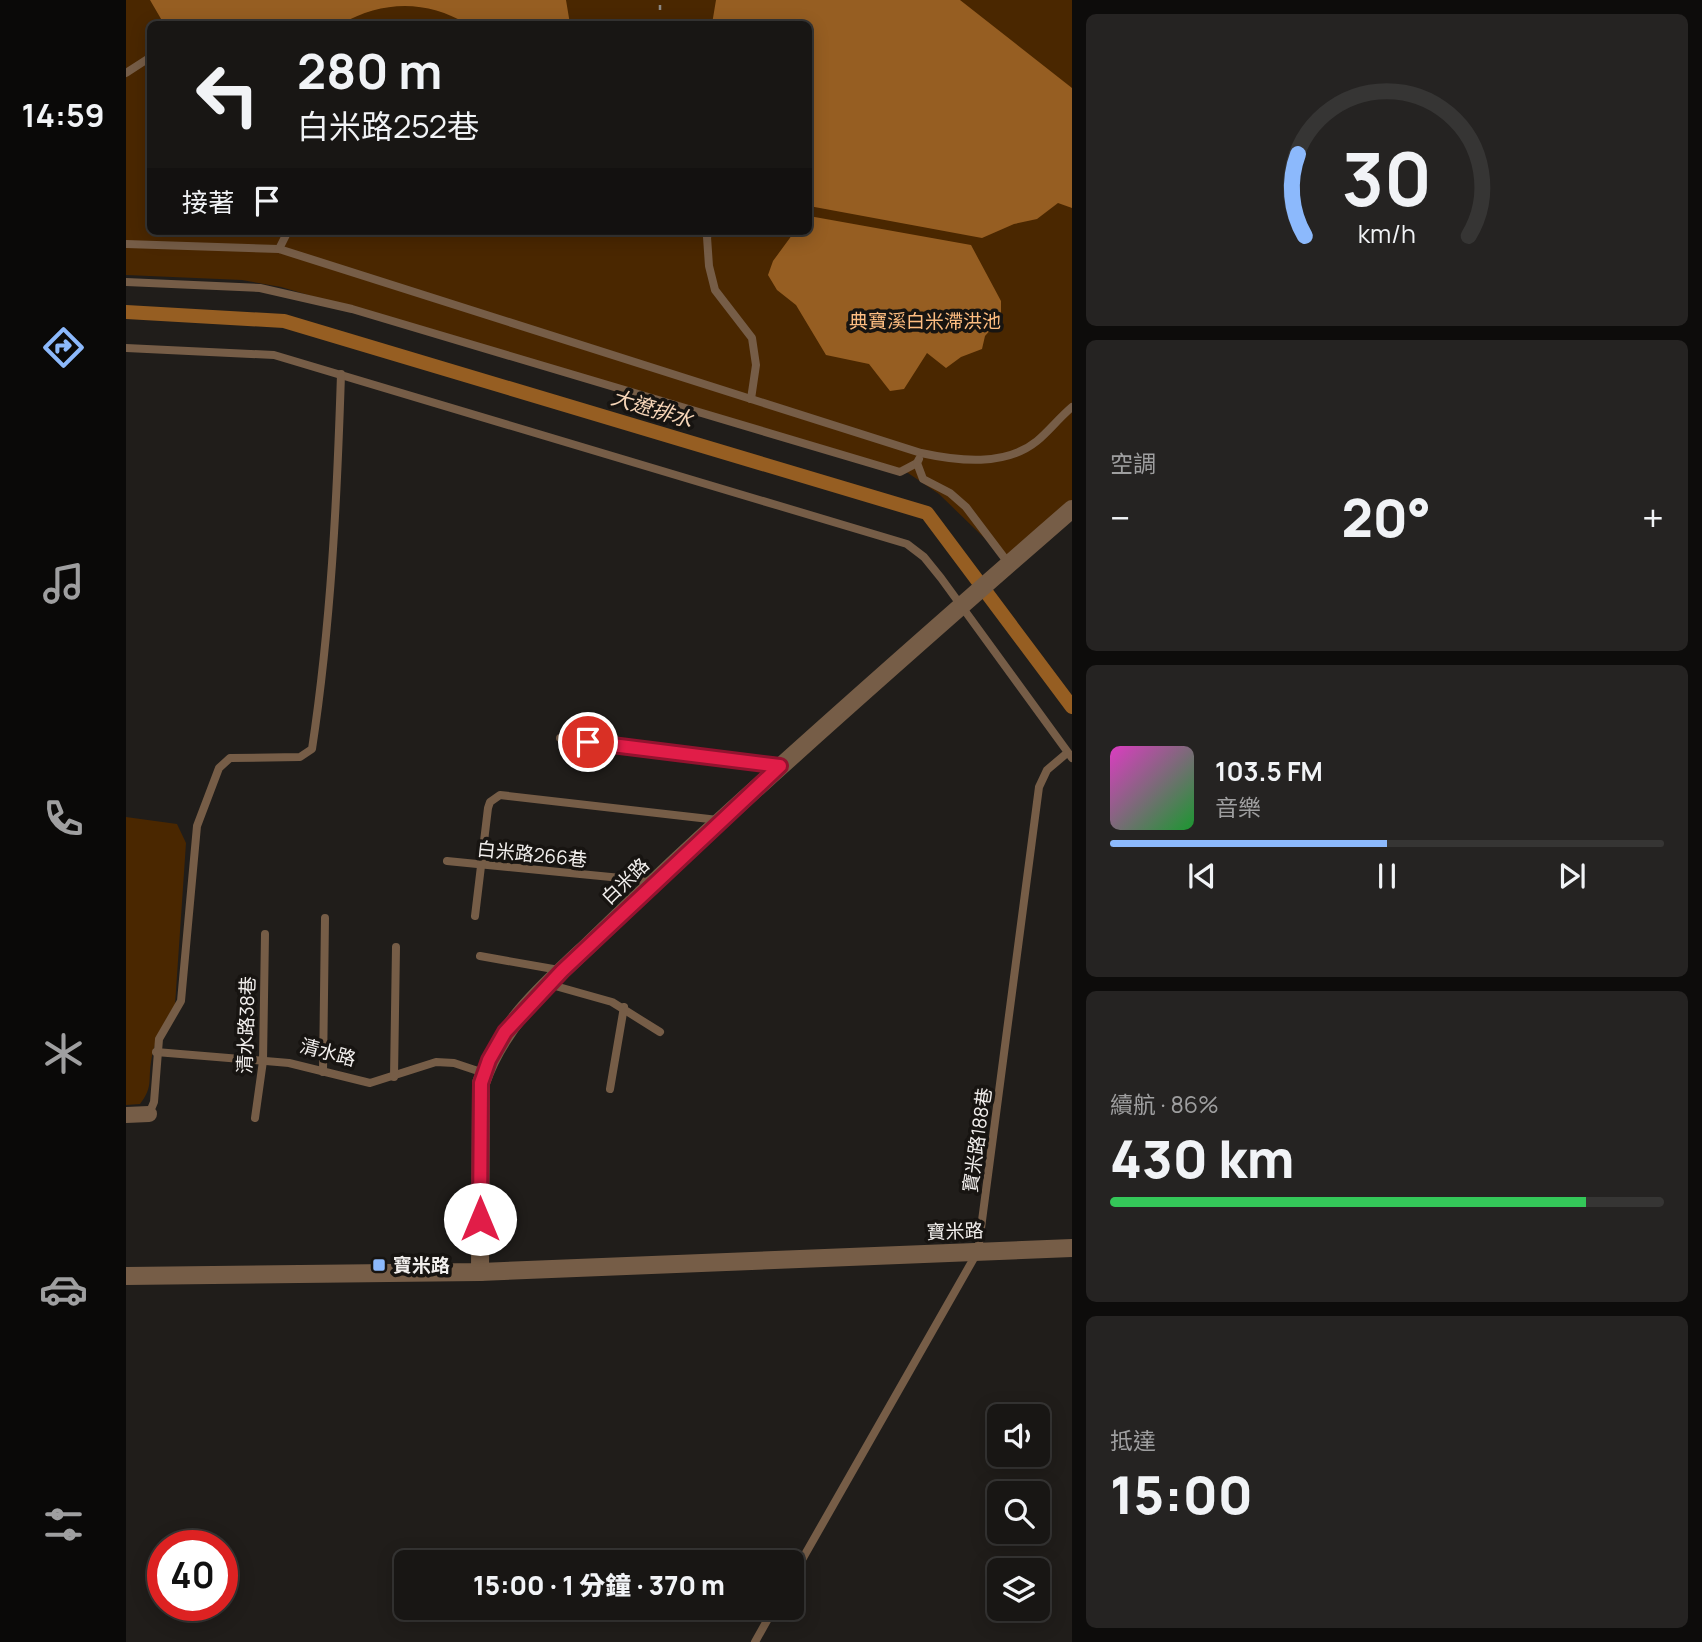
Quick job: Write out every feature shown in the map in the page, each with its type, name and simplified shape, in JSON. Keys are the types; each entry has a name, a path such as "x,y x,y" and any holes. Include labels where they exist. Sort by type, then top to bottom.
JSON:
{"street":[{"path":"1006,566 1072,509"},
{"name":"白米路","path":"480,1272 479,1115 484,1073 505,1032 548,984 654,882 961,603 1006,566"},
{"path":"126,1115 149,1114"},
{"name":"寶米路","path":"126,1276 480,1272 1072,1248"}],"lane":[{"path":"126,73 146,60"},
{"path":"279,249 286,235"},
{"path":"708,235 709,266 715,290 752,338 756,365 751,399"},
{"path":"126,244 279,249 921,453 953,460 985,460 1013,454 1035,443 1072,407"},
{"path":"126,282 260,288 352,309 900,472 917,463 921,453"},
{"path":"126,348 274,355 891,537 907,544 923,557 961,603 1069,756"},
{"path":"149,1114 154,1102 159,1039 181,1001 197,826 219,768 230,758 300,757 312,748 328,627 337,509 341,374"},
{"path":"917,463 923,479 950,493 966,507 1006,566"},
{"path":"561,738 780,766"},
{"name":"寶米路188巷","path":"804,1555 978,1251 1039,787 1047,770 1069,756"},
{"path":"475,916 490,802 500,795 721,820"},
{"name":"白米路266巷","path":"447,861 654,882"},
{"path":"323,1072 325,918"},
{"name":"清水路38巷","path":"256,1118 263,1060 265,934"},
{"path":"394,1077 396,947"},
{"path":"480,956 562,971"},
{"path":"548,984 624,1007 660,1032"},
{"path":"610,1089 624,1007"},
{"name":"清水路","path":"156,1052 289,1063 357,1082 370,1083 394,1077 419,1065 436,1062 454,1063 484,1073"},
{"path":"755,1642 767,1620"}],"path":[{"path":"660,0 660,10"}],"green space":[{"name":"典寶溪白米滯洪池","path":"126,0 1072,0 1072,503 1009,562 939,494 905,471 281,287 242,280 126,275"},
{"path":"126,817 177,824 186,843 175,1005 154,1047 147,1093 140,1104 126,1105"}],"shaded area":[{"path":"150,0 566,0 570,21 461,21 436,10 405,6 373,10 347,21 162,21"},
{"path":"716,0 960,0 1072,88 1072,208 1058,203 1037,219 1014,224 982,238 812,207 812,21 712,21"},
{"path":"812,217 971,245 1001,301 1001,318 985,336 982,349 961,357 946,368 927,353 904,389 890,391 869,364 826,355 796,305 777,290 768,275 773,261 792,235 812,235"}],"waterway":[{"name":"大遼排水","path":"126,312 284,321 927,513 1072,707"}],"place":[{"name":"寶米路","path":"379,1265"}],"route":[{"path":"480,1219 481,1083 489,1060 505,1032 523,1009 654,882 780,766 588,742"}]}
